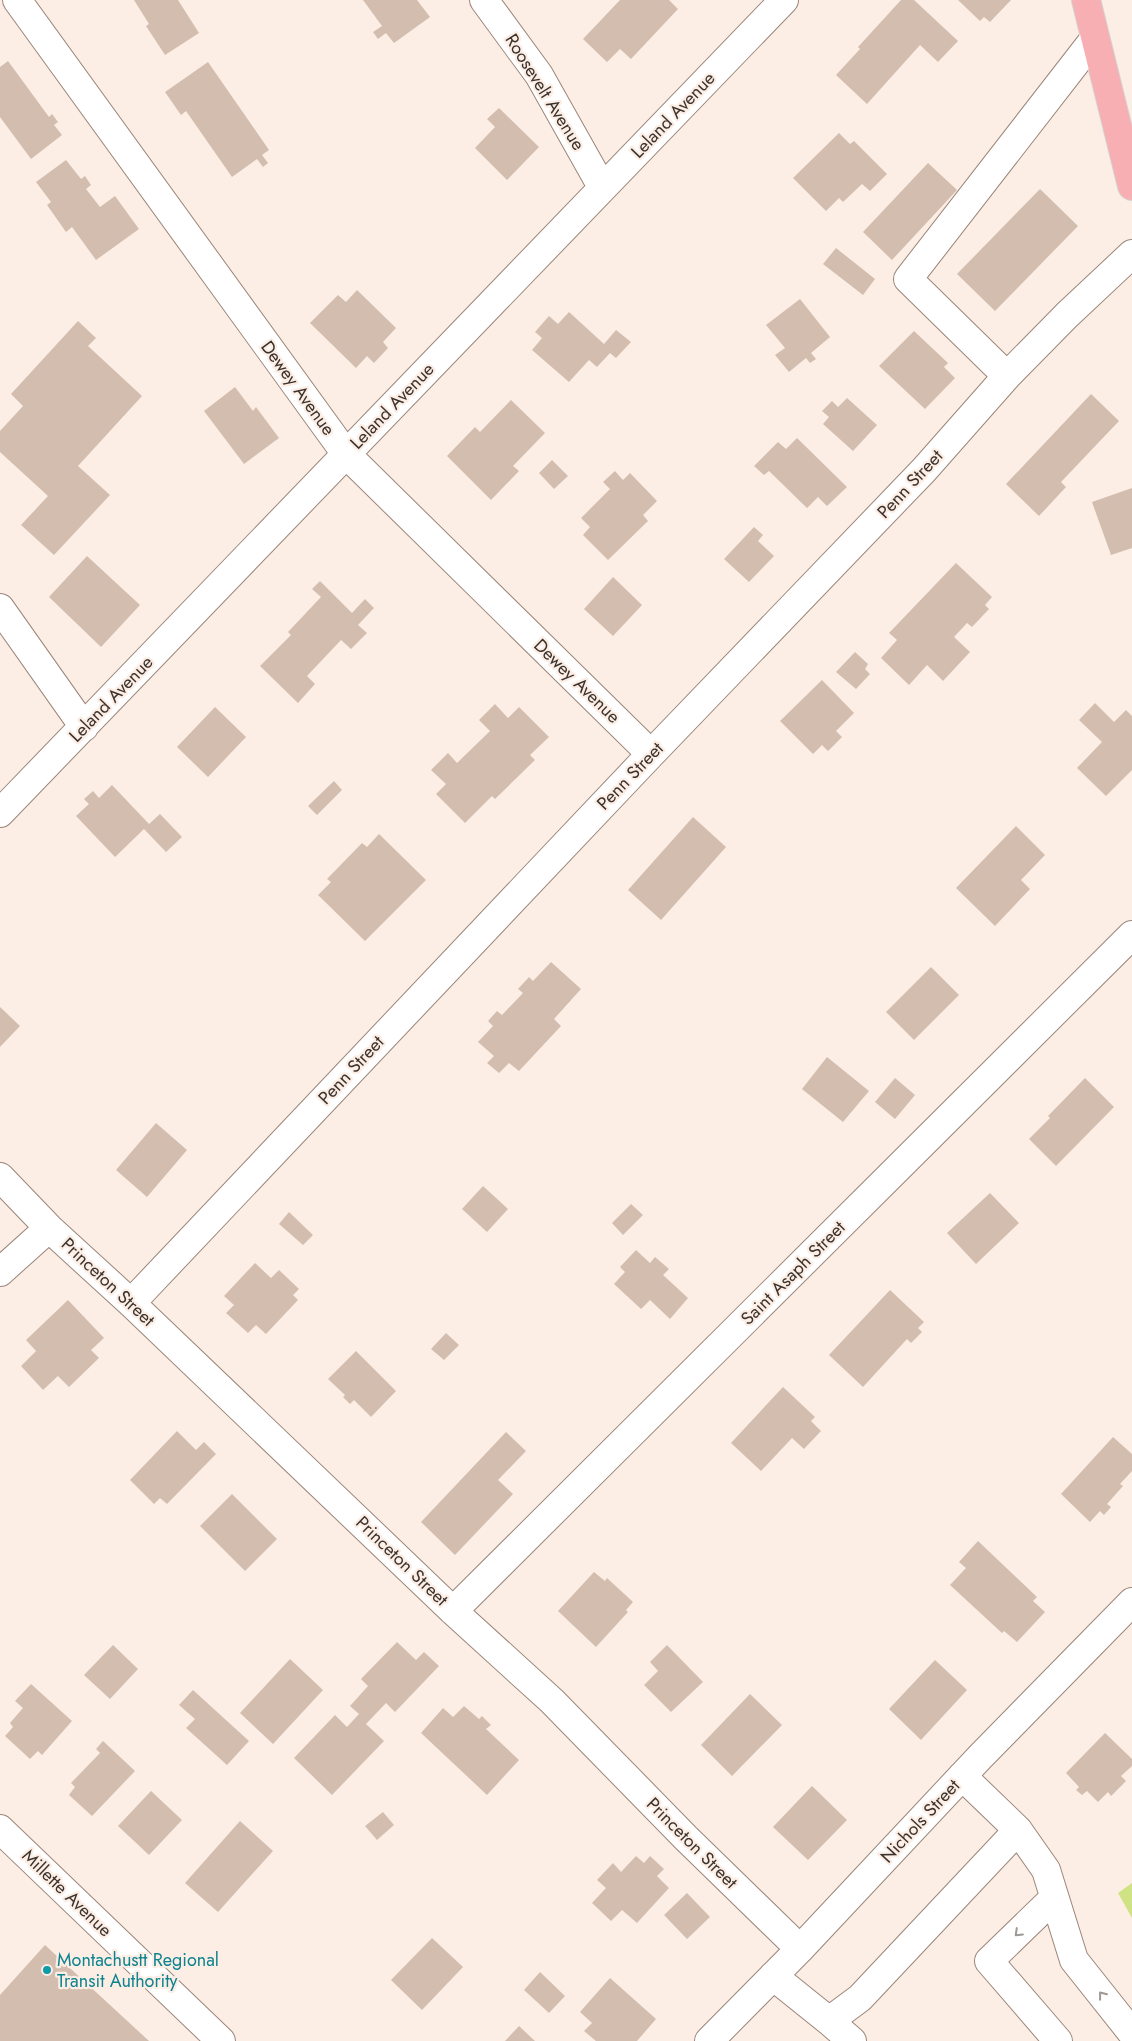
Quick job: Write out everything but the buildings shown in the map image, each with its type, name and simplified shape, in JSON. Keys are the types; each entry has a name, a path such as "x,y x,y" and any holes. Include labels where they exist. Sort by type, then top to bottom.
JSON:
{"main road":[{"path":"1086,0 1132,186"}],"street":[{"name":"Dewey Avenue","path":"17,0 346,454 651,754"},
{"name":"Roosevelt Avenue","path":"484,0 539,75 602,187"},
{"name":"Leland Avenue","path":"0,813 784,0"},
{"path":"1007,376 908,280 1095,38"},
{"name":"Penn Street","path":"131,1303 651,754 924,470 1007,376 1067,315 1132,254"},
{"path":"0,608 84,727"},
{"name":"Saint Asaph Street","path":"454,1611 1132,935"},
{"name":"Princeton Street","path":"0,1177 50,1228 454,1611 552,1701 686,1838 800,1949"},
{"path":"0,1272 50,1228"},
{"name":"Nichols Street","path":"709,2041 800,1949 962,1776 1132,1602"},
{"path":"962,1776 1018,1830 1046,1870 1074,1960 1132,2033"},
{"name":"Millette Avenue","path":"0,1829 221,2041"},
{"path":"773,1976 835,2032 860,1998 1018,1830"},
{"path":"1054,1899 989,1962 1058,2041"}],"green space":[{"path":"1132,1883 1132,1918 1118,1893"}],"place":[{"name":"Montachustt Regional Transit Authority","path":"47,1970"}]}
